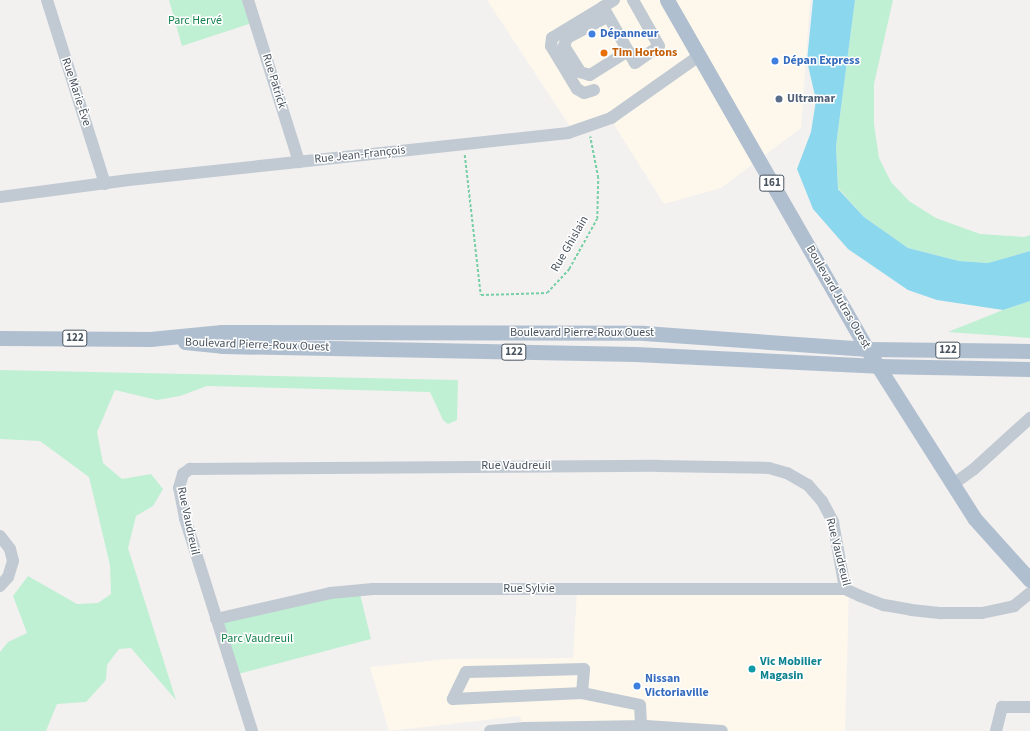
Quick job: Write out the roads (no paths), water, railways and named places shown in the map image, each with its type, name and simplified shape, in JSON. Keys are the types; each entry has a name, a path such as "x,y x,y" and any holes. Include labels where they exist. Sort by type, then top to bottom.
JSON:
{"main road":[{"name":"Boulevard Jutras Ouest","path":"667,0 867,349 952,485 975,519 1030,580"},
{"name":"Boulevard Pierre-Roux Ouest","path":"150,339 222,332 644,333 867,349 1030,351"},
{"name":"122","path":"0,338 150,339"},
{"name":"Boulevard Pierre-Roux Ouest","path":"150,339 222,346 635,354 878,366 1030,369"}],"street":[{"name":"Rue Marie-Ève","path":"47,0 105,184"},
{"name":"Rue Patrick","path":"248,0 299,162"},
{"path":"614,0 605,12 567,38 564,46 580,72 590,75 628,51"},
{"path":"605,12 634,63 659,46 633,0"},
{"path":"594,90 584,93 577,89 551,46 552,38 567,29 605,12"},
{"name":"Rue Jean-François","path":"0,197 299,162 568,134 611,118 699,56"},
{"path":"952,485 974,469 1030,418"},
{"name":"Rue Vaudreuil","path":"252,731 194,552 179,488 183,474 196,467 658,466 769,468 786,473 808,485 822,501 833,522 845,589 884,605 942,613 1003,610 1014,606 1030,593"},
{"path":"0,536 10,549 13,561 8,577 0,586"},
{"name":"Rue Sylvie","path":"216,619 330,593 373,589 845,589"},
{"path":"582,693 584,669 466,672 453,699 582,693 640,705 641,726"},
{"path":"996,731 1002,707 1030,707"},
{"path":"490,731 525,729 606,729 641,726 722,731"}],"water":[{"path":"813,0 855,0 836,146 838,189 864,217 908,248 959,261 988,263 1030,251 1030,301 1003,310 937,300 908,290 848,249 813,209 797,169 811,132 816,100 807,61"}],"place":[{"name":"Dépanneur","path":"592,34"},
{"name":"Tim Hortons","path":"604,53"},
{"name":"Dépan Express","path":"775,61"},
{"name":"Ultramar","path":"779,99"},
{"name":"Vic Mobilier Magasin","path":"752,669"},
{"name":"Nissan Victoriaville","path":"637,686"}],"park label":[{"name":"Parc Hervé","path":"195,21"},
{"name":"Parc Vaudreuil","path":"257,639"}]}
